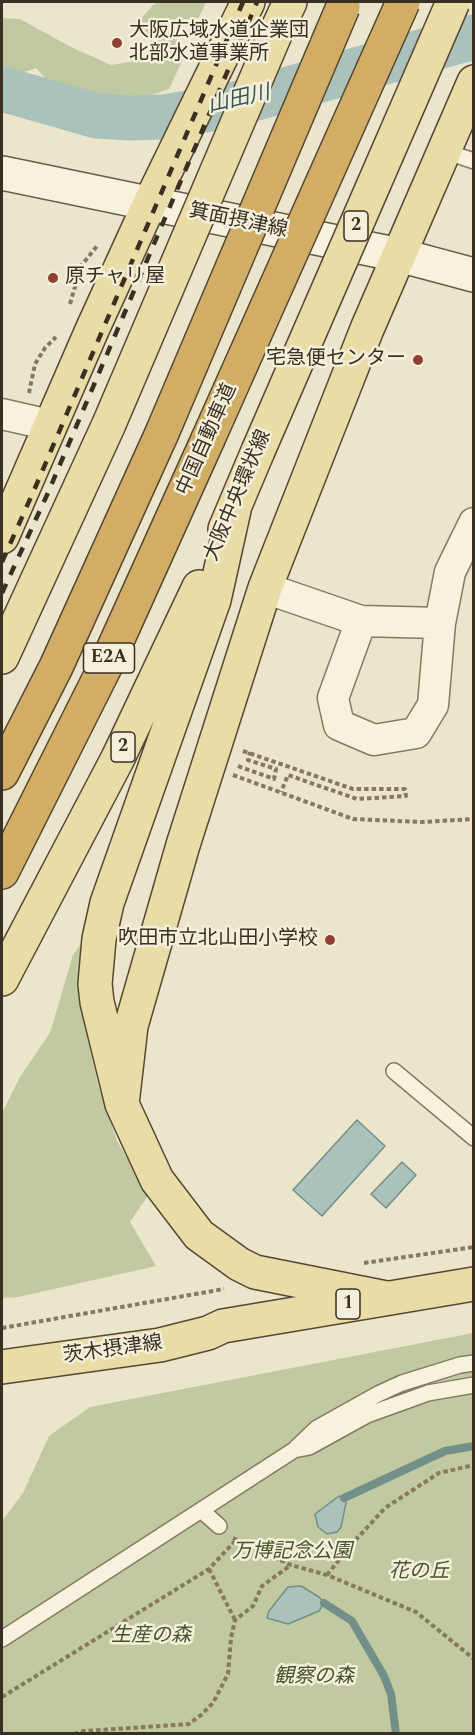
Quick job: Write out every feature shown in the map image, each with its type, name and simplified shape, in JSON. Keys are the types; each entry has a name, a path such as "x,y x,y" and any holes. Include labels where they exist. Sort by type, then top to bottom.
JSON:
{"highway":[{"name":"中国自動車道","path":"2,872 107,663 403,2"},
{"name":"E2A","path":"2,773 56,667 162,433 344,4"}],"main road":[{"path":"2,537 150,203 248,2"},
{"name":"大阪中央環状線","path":"2,980 118,758 234,510 453,2"},
{"path":"2,657 110,424 283,16"},
{"path":"122,1104 131,1026 183,845 228,738 265,588 367,329 399,255 459,156 473,83"},
{"name":"箕面摂津線","path":"2,173 399,255 474,275"},
{"path":"234,510 214,600 103,917 96,967 97,1002 122,1104 158,1179 199,1235 239,1264 255,1272 386,1298"},
{"path":"2,626 69,513"},
{"name":"茨木摂津線","path":"2,1367 160,1345 208,1333 222,1326 474,1284"},
{"name":"茨木摂津線","path":"2,1350 156,1331 204,1322 222,1326"}],"street":[{"path":"2,414 50,425"},
{"path":"361,621 333,698 339,725 374,740 416,733 433,705 440,623 450,572 474,523"},
{"path":"265,588 361,621 440,623"}],"lane":[{"path":"394,1071 474,1138"},
{"path":"2,1639 294,1450 317,1428 402,1383 460,1365 474,1363"},
{"path":"294,1450 309,1447 367,1415 428,1393 474,1384"},
{"path":"201,1510 219,1526"}],"path":[{"path":"69,312 81,266 101,241"},
{"path":"29,398 35,364 45,348 62,331"},
{"path":"228,738 250,752 357,791 405,789 406,796 357,799 288,775 281,792"},
{"path":"242,767 274,779 276,769 248,760 250,752"},
{"path":"230,774 353,819 422,822 474,819"},
{"path":"363,1263 474,1247"},
{"path":"2,1328 228,1289"},
{"path":"327,1575 385,1508 439,1473 474,1465"},
{"path":"219,1526 236,1541 291,1565 327,1575 416,1612 474,1659"},
{"path":"2,1698 209,1569 236,1541"},
{"path":"235,1620 253,1606 262,1586 291,1565"},
{"path":"74,1734 84,1731 189,1724 213,1703 228,1674 235,1620 209,1569"}],"green space":[{"path":"206,2 199,17 173,30 184,57 169,89 142,98 99,100 47,80 36,68 2,80 2,18 20,19 69,46 111,65 147,59 155,50 140,20 154,4"},
{"path":"85,938 88,970 84,1023 98,1085 117,1141 149,1194 130,1222 156,1266 18,1297 2,1298 2,1113 20,1077 50,1033 73,955"},
{"name":"万博記念公園","path":"473,1333 473,1733 2,1734 2,1521 23,1493 49,1436 90,1407"}],"water":[{"path":"357,1120 385,1146 322,1216 293,1190"},
{"path":"402,1162 416,1175 386,1208 371,1194"},
{"path":"339,1496 344,1498 346,1503 341,1527 337,1532 327,1534 318,1527 315,1514"},
{"path":"301,1586 319,1597 324,1603 319,1611 288,1624 267,1618 269,1611 288,1587"}],"waterway":[{"name":"山田川","path":"2,89 97,116 164,117 228,106 474,37"},
{"path":"344,1498 445,1451 474,1446"},
{"path":"324,1603 352,1621 384,1676 391,1694 396,1734"}],"railway":[{"path":"2,562 243,2"},
{"path":"2,593 47,495 257,2"}],"place":[{"name":"大阪広域水道企業団 北部水道事業所","path":"117,43"},
{"name":"原チャリ屋","path":"53,278"},
{"name":"宅急便センター","path":"418,360"},
{"name":"吹田市立北山田小学校","path":"330,940"}],"park label":[{"name":"花の丘","path":"419,1573"},
{"name":"生産の森","path":"151,1637"},
{"name":"観察の森","path":"314,1678"}]}
